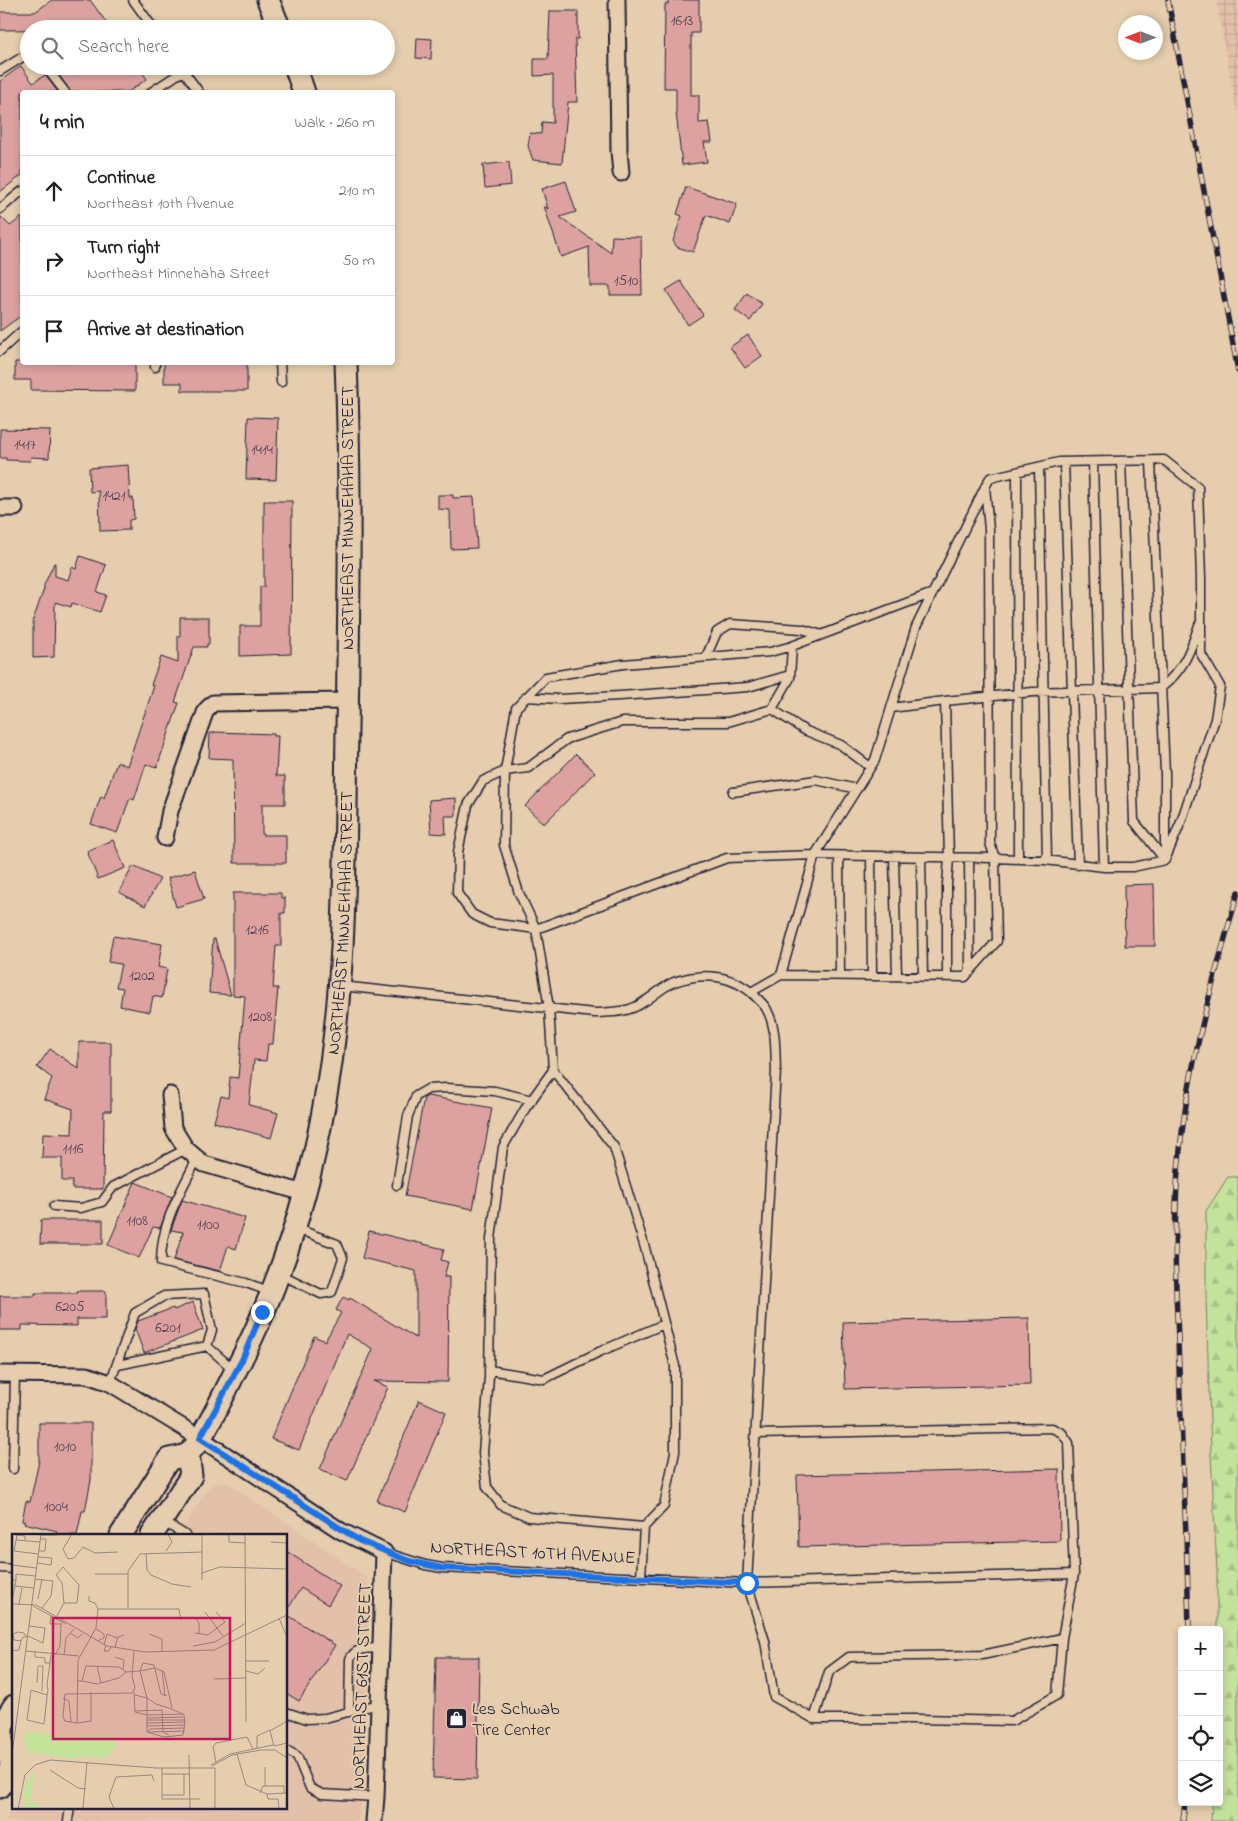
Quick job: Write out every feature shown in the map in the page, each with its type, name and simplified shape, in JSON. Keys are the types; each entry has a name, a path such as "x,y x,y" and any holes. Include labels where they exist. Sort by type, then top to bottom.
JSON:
{"main road":[{"path":"268,0 276,20"},
{"path":"298,75 303,90"},
{"name":"NORTHEAST MINNEHAHA STREET","path":"194,1446 236,1371 275,1283 304,1193 324,1107 339,985 345,877 349,521 346,365"},
{"path":"157,1528 191,1476 194,1446"},
{"path":"122,1534 169,1459 194,1446"},
{"path":"0,1752 2,1748 1,1726 12,1709"},
{"path":"0,1787 12,1766"}],"street":[{"path":"617,0 621,173"},
{"path":"0,508 15,508"},
{"path":"165,838 170,810 206,710 213,703 347,701"},
{"path":"170,1095 173,1128 191,1154 204,1164 304,1193"},
{"name":"NORTHEAST 10TH AVENUE","path":"8,1374 87,1375 110,1383 194,1446 341,1531 384,1552"},
{"name":"NORTHEAST 61ST STREET","path":"374,1821 384,1552"}],"lane":[{"path":"133,0 147,20"},
{"path":"0,71 20,59"},
{"path":"52,75 64,90"},
{"path":"154,90 174,75"},
{"path":"186,75 197,90"},
{"path":"0,209 20,193"},
{"path":"0,351 20,333"},
{"path":"280,365 281,382"},
{"path":"781,975 816,855 875,760 916,627 990,478 1064,462 1164,460 1198,487 1201,654 1220,686 1215,719 1181,822 1165,860"},
{"path":"1121,461 1134,821 1165,860"},
{"path":"1151,461 1165,773 1165,860"},
{"path":"1064,462 1078,865"},
{"path":"1093,462 1104,867"},
{"path":"1039,467 1047,860"},
{"path":"1017,472 1018,859"},
{"path":"752,992 781,975 965,978 997,941 994,858 990,843 989,529 985,488"},
{"path":"641,1577 644,1528 664,1506 675,1452 675,1366 645,1248 614,1147 553,1070 549,1008 536,929 519,893 504,845 505,771 516,708 546,677 622,664 770,652 792,646 933,593"},
{"path":"891,708 1044,691 1161,688 1176,676 1190,653 1201,618"},
{"path":"706,658 717,632 730,624 802,629 822,635"},
{"path":"792,646 790,675 772,709 728,722 622,722 567,739 528,768 505,771 483,781 468,805 458,852 457,893 472,914 490,923 536,929 727,858 816,855 994,858 1047,860 1104,867 1134,867 1165,860"},
{"path":"526,697 559,699 748,687 790,675"},
{"path":"945,701 949,858 946,977"},
{"path":"772,709 804,730 841,745 870,767"},
{"path":"733,792 816,780 856,789"},
{"path":"839,856 840,976"},
{"path":"871,856 872,976"},
{"path":"894,857 897,976"},
{"path":"921,857 923,977"},
{"path":"969,858 970,972"},
{"path":"339,985 594,1013 623,1012 640,1005 672,983 692,977 713,976 734,981 752,992 766,1007 775,1033 776,1071 747,1583 765,1641 774,1697 814,1719 1012,1721 1057,1695 1062,1638 1074,1574 1068,1443 1062,1433 1052,1428 756,1434"},
{"path":"553,1070 503,1148 491,1239 489,1370 483,1453 487,1486 502,1505 529,1517 644,1528"},
{"path":"397,1185 408,1116 416,1096 428,1089 446,1088 495,1091 532,1100"},
{"path":"54,1206 81,1208 102,1202 113,1187 191,1154"},
{"path":"191,1154 168,1217 161,1244 160,1262 246,1283 275,1283 321,1294 332,1292 343,1258 338,1244 294,1227"},
{"path":"110,1383 135,1314 164,1296 204,1294 212,1330 207,1346"},
{"path":"489,1370 544,1379 599,1352 664,1324"},
{"path":"207,1346 236,1371"},
{"path":"118,1365 207,1346"},
{"path":"8,1374 12,1469"},
{"path":"157,1528 182,1534"},
{"name":"NORTHEAST 10TH AVENUE","path":"384,1552 425,1565 442,1568 747,1583 1074,1574"},
{"path":"814,1719 829,1672 849,1657 982,1655 1062,1638"},
{"path":"349,1712 350,1659 352,1652 381,1648"},
{"path":"288,1713 307,1719 325,1718 379,1704"},
{"path":"288,1751 297,1756 310,1788 322,1794 376,1797"},
{"path":"68,1821 70,1808"}],"shaded area":[{"path":"1216,0 1238,0 1238,117"},
{"path":"218,1483 228,1483 366,1577 369,1584 364,1781 358,1821 5,1821 12,1808 288,1808 288,1534 179,1534 210,1486"}],"green space":[{"path":"1228,1177 1238,1177 1238,1821 1211,1821 1212,1806 1223,1806 1223,1626 1217,1626 1217,1571 1206,1296 1206,1211"}],"building":[{"path":"52,0 90,0 104,20 20,20 20,30 0,30 0,12 35,12"},
{"path":"668,0 699,0 699,33 691,33 691,95 699,95 699,123 709,122 712,142 704,142 707,162 682,165 676,112 676,88 664,88 665,4 668,4"},
{"path":"550,11 578,11 578,39 575,39 577,102 568,102 562,163 533,160 528,146 530,133 541,134 542,122 553,123 553,75 534,76 534,59 548,59"},
{"path":"417,38 432,39 431,59 416,58"},
{"path":"20,67 20,75 27,75 33,83 45,75 56,90 20,90 20,177 0,192 0,81"},
{"path":"59,75 144,75 147,79 131,90 69,89"},
{"path":"509,162 511,185 485,188 483,165"},
{"path":"566,181 576,212 560,217 611,253 612,236 641,237 642,295 610,295 610,286 590,286 589,247 561,257 544,206 548,209 542,189"},
{"path":"686,187 737,204 730,224 706,215 693,252 677,247 673,241 682,216 677,214"},
{"path":"0,216 10,226 20,218 20,316 0,331"},
{"path":"681,281 703,315 688,325 666,290"},
{"path":"747,293 762,304 750,321 735,310"},
{"path":"748,335 762,356 745,368 730,347"},
{"path":"15,362 20,362 20,365 135,365 135,391 31,390 31,380 15,380"},
{"path":"164,365 247,365 247,391 182,391 182,383 164,383"},
{"path":"248,417 278,418 276,480 246,479"},
{"path":"0,429 50,430 49,458 31,457 30,461 0,458"},
{"path":"128,465 130,498 133,498 134,519 129,520 129,530 100,531 99,491 90,492 89,468"},
{"path":"438,495 453,495 453,498 474,497 477,548 451,549 450,510 438,509"},
{"path":"264,501 292,501 291,654 240,656 240,626 260,626 260,587 264,587"},
{"path":"80,556 106,565 97,592 106,595 100,612 72,603 71,607 55,602 54,657 33,658 33,620 44,585 54,563 55,576 68,580 72,567 76,569"},
{"path":"180,617 209,617 209,644 207,644 207,647 194,647 175,702 179,703 157,767 146,764 134,800 130,798 117,833 91,824 101,796 104,798 117,762 127,766 154,686 151,685 161,657 178,663"},
{"path":"210,733 274,734 274,736 278,736 276,776 285,776 285,804 262,804 262,835 286,835 286,863 234,863 233,759 209,758"},
{"path":"576,754 595,772 544,824 525,806"},
{"path":"456,798 456,816 445,816 446,834 431,833 429,800"},
{"path":"113,840 125,868 98,879 87,851"},
{"path":"133,866 160,879 145,906 119,892"},
{"path":"195,870 204,899 176,907 168,878"},
{"path":"1154,884 1155,946 1125,946 1124,885"},
{"path":"233,893 281,893 281,898 285,898 285,913 281,913 281,946 276,946 273,988 278,988 273,1044 268,1044 266,1061 254,1060 249,1105 278,1113 271,1138 214,1122 221,1096 228,1098 230,1077 238,1078 245,996 233,995"},
{"path":"113,936 162,944 158,967 167,969 162,998 153,996 150,1012 120,1006 123,988 116,987 121,964 108,962"},
{"path":"213,939 215,939 231,995 209,993"},
{"path":"79,1042 111,1042 111,1111 104,1111 103,1189 72,1189 72,1181 62,1181 62,1158 42,1158 43,1133 72,1134 73,1109 44,1099 52,1078 37,1067 50,1049 79,1069"},
{"path":"428,1096 492,1108 473,1209 405,1196 424,1098"},
{"path":"135,1182 172,1197 160,1228 153,1227 139,1258 108,1245"},
{"path":"182,1200 245,1218 236,1249 228,1246 220,1271 174,1260 183,1232 171,1230"},
{"path":"41,1220 103,1220 103,1244 40,1244"},
{"path":"369,1231 444,1249 441,1260 448,1262 444,1277 449,1277 448,1382 374,1381 388,1387 347,1481 320,1469 373,1349 347,1334 299,1450 271,1439 314,1336 325,1341 341,1313 336,1310 343,1297 349,1300 350,1298 416,1338 416,1271 362,1258"},
{"path":"77,1291 106,1291 106,1319 77,1319 77,1326 22,1325 22,1330 0,1330 0,1296 35,1296 35,1293 77,1293"},
{"path":"193,1302 203,1330 144,1353 135,1329 138,1321"},
{"path":"1029,1318 1030,1385 845,1389 843,1322"},
{"path":"419,1400 446,1412 405,1512 377,1501"},
{"path":"39,1423 91,1423 91,1480 85,1511 82,1511 77,1534 56,1534 57,1531 22,1521 26,1501 30,1502 39,1461"},
{"path":"1059,1469 1060,1541 799,1547 797,1475"},
{"path":"288,1552 340,1586 328,1605 301,1588 288,1609"},
{"path":"288,1615 335,1645 299,1701 288,1694"},
{"name":"Les Schwab Tire Center","path":"436,1657 479,1657 477,1779 433,1778"}],"railway":[{"path":"1168,0 1238,371"},
{"path":"1189,1626 1175,1268 1178,1174 1184,1117 1196,1052 1211,988 1238,892"},
{"path":"1183,1821 1185,1806"}],"place":[{"name":"Les Schwab Tire Center","path":"456,1718"}],"route":[{"path":"262,1312 242,1360 200,1438 341,1531 384,1552 409,1561 442,1568 747,1583"}]}
